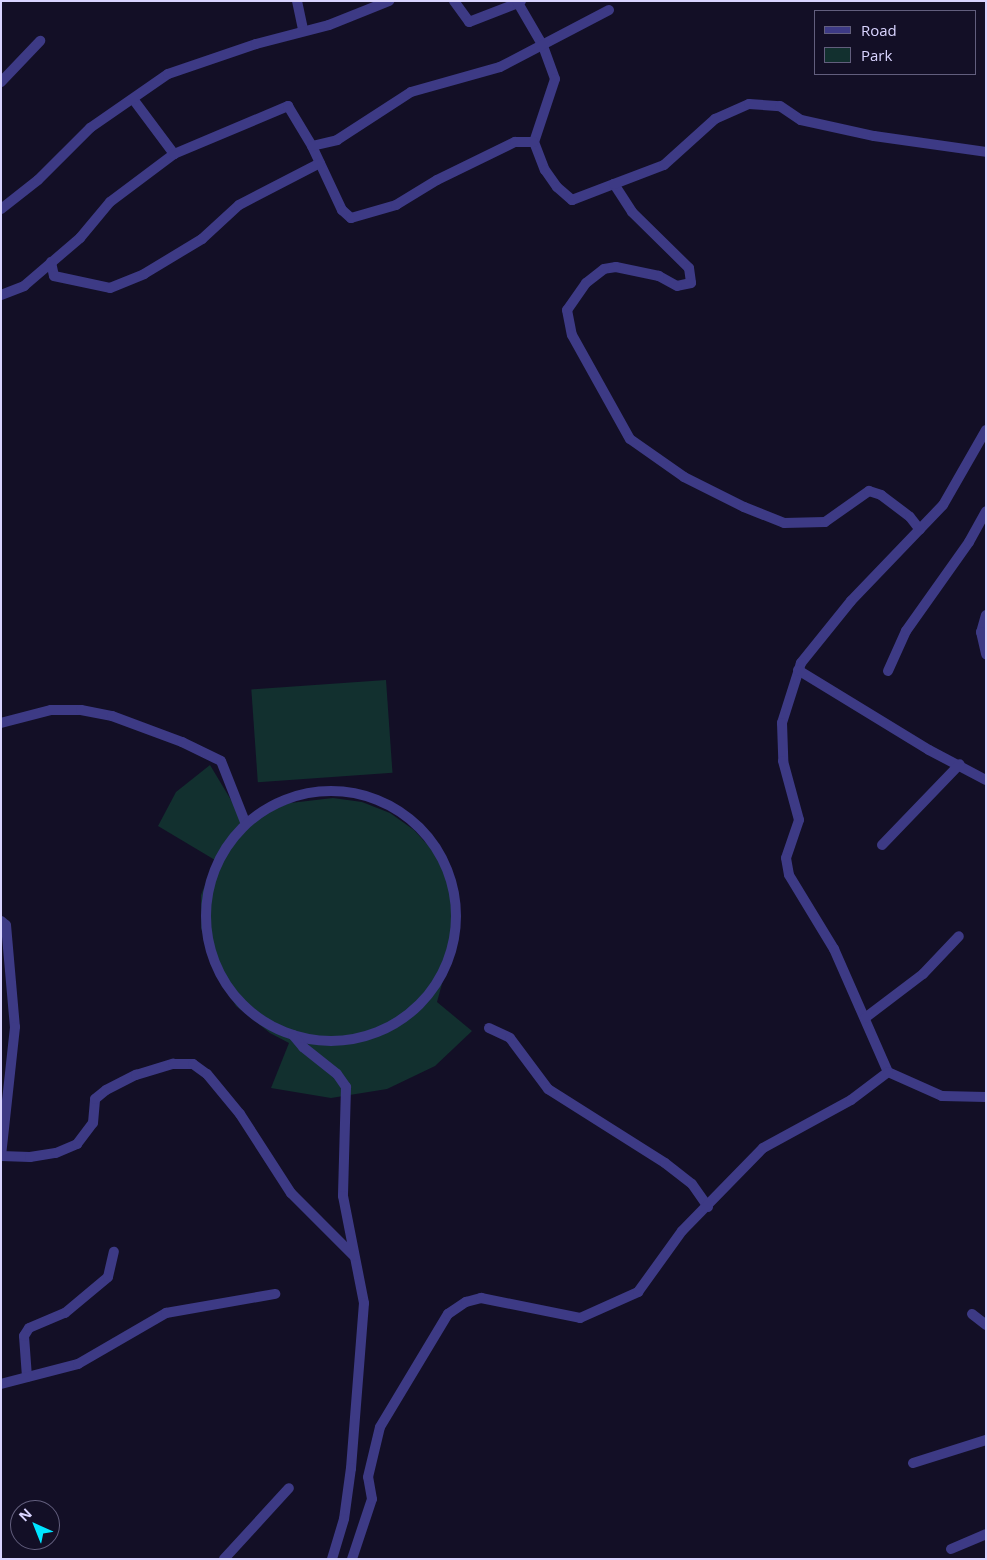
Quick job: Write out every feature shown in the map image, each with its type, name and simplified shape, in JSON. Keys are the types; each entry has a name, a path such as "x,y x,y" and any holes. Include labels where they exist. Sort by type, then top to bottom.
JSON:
{"street":[{"path":"297,1 303,30"},
{"path":"1,209 38,180 90,128 168,74 303,30 329,25 389,1"},
{"path":"454,1 469,22 519,2 544,46 555,79 534,142 545,170 557,187 572,200 664,165 715,119 749,104 780,106 801,120 874,136 986,152"},
{"path":"312,146 337,140 411,92 500,68 609,10"},
{"path":"1,82 40,41"},
{"path":"133,100 174,154"},
{"path":"1,295 24,286 100,218 110,202 174,154 288,106 312,146 342,210 351,218 396,205 437,180 515,142 534,142"},
{"path":"51,262 54,276 110,288 161,264 202,239 239,205 320,163"},
{"path":"614,184 632,212 689,268 691,283 677,286 659,276 616,267 604,269 586,283 567,310 572,335 630,439 684,476 744,507 784,523 825,522 869,491 881,495 910,517 920,530"},
{"path":"986,430 943,505 851,601 801,663 782,723 783,762 799,820 786,858 789,875 834,948 888,1072 942,1096 986,1097"},
{"path":"888,671 906,631 970,542 986,511"},
{"path":"986,616 980,632 986,654"},
{"path":"798,670 929,750 960,764 986,780"},
{"path":"1,723 51,710 81,710 112,716 182,742 221,761 245,822"},
{"path":"882,846 960,764"},
{"path":"336,790 372,798 391,805 423,831 442,861 456,898 455,943 432,989 415,1008 392,1027 368,1037 343,1042 312,1040 293,1035 258,1018 241,1002 227,984 213,956 207,933 209,893 216,869 245,822 288,798 312,792 336,790"},
{"path":"1,921 6,925 15,1027 1,1155 48,1154 77,1144 93,1123 95,1100 106,1090 136,1075 174,1064 193,1064 206,1074 240,1114 292,1193 355,1257"},
{"path":"865,1018 923,974 959,936"},
{"path":"489,1028 510,1038 548,1089 666,1163 692,1184 708,1207"},
{"path":"293,1035 309,1053 337,1074 346,1087 341,1177 355,1257 363,1289 364,1336 344,1519 332,1559"},
{"path":"352,1559 372,1499 368,1477 380,1427 448,1314 466,1302 481,1298 580,1318 611,1306 638,1292 680,1233 708,1207 763,1148 851,1100 888,1072"},
{"path":"27,1377 24,1336 29,1328 65,1313 108,1277 114,1252"},
{"path":"1,1384 78,1364 166,1313 275,1294"},
{"path":"972,1314 986,1325"},
{"path":"913,1463 986,1440"},
{"path":"224,1559 289,1488"},
{"path":"951,1549 986,1534"}],"green space":[{"path":"386,680 392,773 258,782 251,689"},
{"path":"210,765 246,825 273,805 333,798 362,802 390,813 414,830 434,852 447,878 455,906 455,936 437,1002 472,1031 435,1066 387,1089 331,1098 271,1088 289,1043 270,1033 236,1006 214,969 201,928 201,895 215,860 158,826 176,792"}]}
